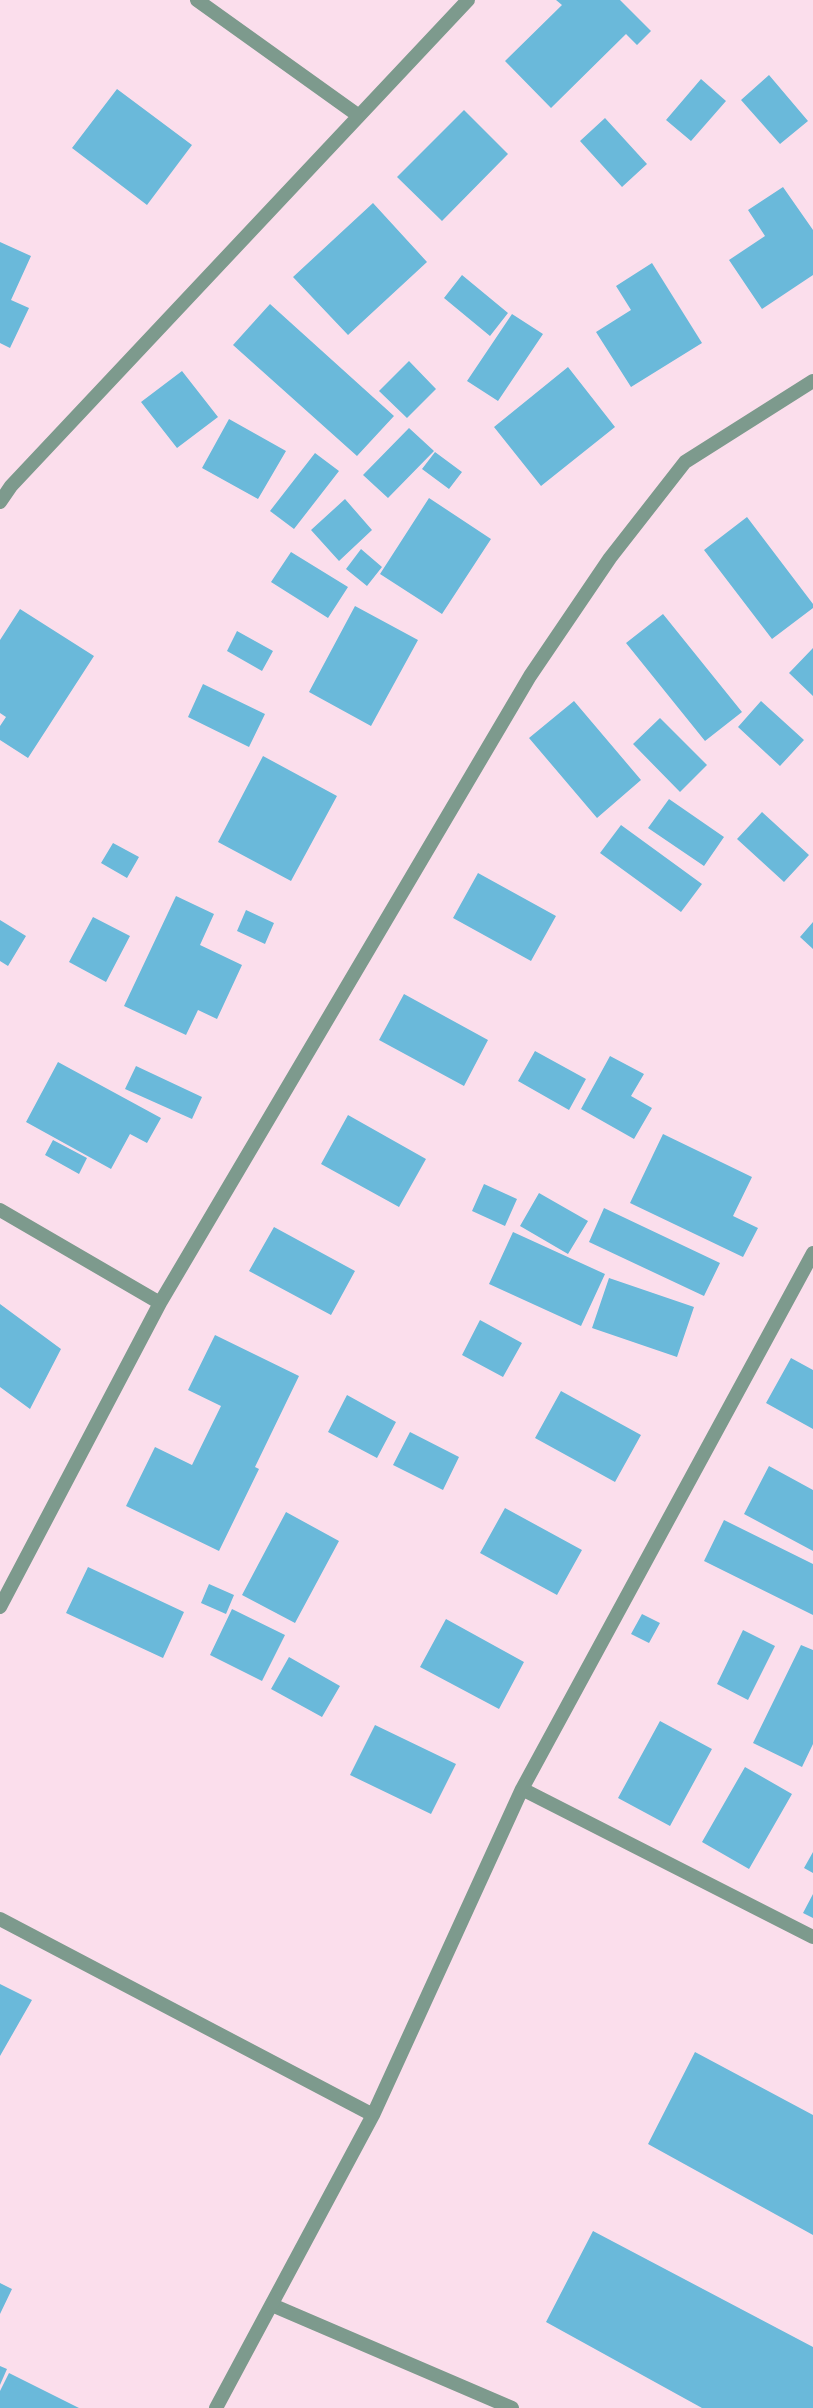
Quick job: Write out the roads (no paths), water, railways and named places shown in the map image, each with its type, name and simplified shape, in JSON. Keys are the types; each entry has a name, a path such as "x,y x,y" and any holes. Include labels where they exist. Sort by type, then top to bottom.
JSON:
{"street":[{"path":"197,0 359,116"},
{"path":"0,502 11,486 468,0"},
{"path":"0,1607 160,1303 530,676 610,558 685,462 813,381"},
{"path":"0,1210 160,1303"},
{"path":"216,2408 373,2115 522,1788 813,1254"},
{"path":"522,1788 813,1937"},
{"path":"0,1919 373,2115"},
{"path":"272,2305 512,2408"}]}
